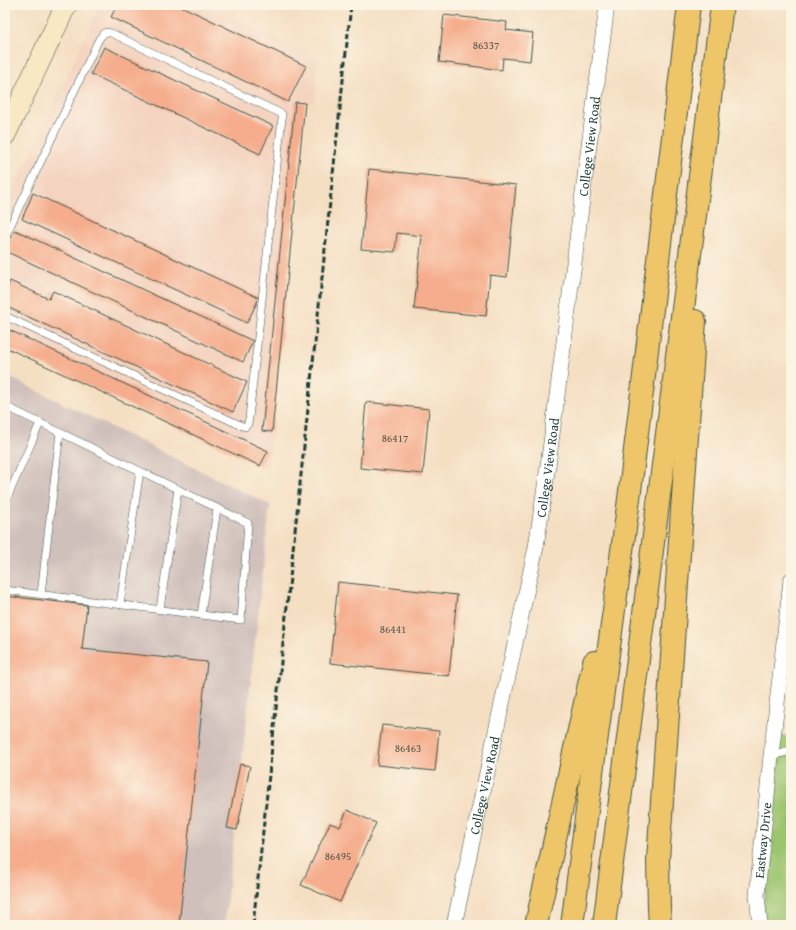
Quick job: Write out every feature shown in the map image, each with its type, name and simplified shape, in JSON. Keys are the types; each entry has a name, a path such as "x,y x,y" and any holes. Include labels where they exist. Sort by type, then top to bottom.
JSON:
{"highway":[{"path":"572,925 629,499 689,5"},
{"path":"604,925 722,5"},
{"path":"660,925 658,860 710,95"},
{"path":"536,925 629,499"}],"main road":[{"path":"5,135 66,5"}],"street":[{"name":"College View Road","path":"454,925 536,547 548,466 606,5"},
{"name":"Eastway Drive","path":"760,925 757,895 791,580"}],"lane":[{"path":"5,237 99,39 106,32 118,36 282,114 250,418 248,424 245,426 240,425 5,316"},
{"path":"5,406 248,523 241,620 5,590"},
{"path":"5,503 40,423"},
{"path":"41,594 60,432"},
{"path":"120,604 140,471"},
{"path":"160,609 178,489"},
{"path":"201,615 217,508"},
{"path":"771,756 791,751"}],"shaded area":[{"path":"100,5 206,5 317,58 315,102 305,104 268,469 5,347 5,208"},
{"path":"5,375 270,505 224,925 5,925"}],"green space":[{"path":"773,731 791,739 791,925 763,925"}],"building":[{"path":"117,5 179,5 306,66 288,102 111,17"},
{"path":"444,15 507,22 506,30 533,33 530,61 503,58 502,70 439,62"},
{"path":"104,47 273,126 260,154 91,74"},
{"path":"295,102 305,103 272,432 262,431"},
{"path":"369,169 516,185 507,277 490,275 486,316 414,309 422,236 397,233 395,252 361,249"},
{"path":"33,193 259,298 247,323 22,219"},
{"path":"15,230 253,341 243,362 5,251"},
{"path":"10,281 49,299 53,291 247,382 233,412 5,306 5,292"},
{"path":"5,328 268,451 260,466 5,347"},
{"path":"366,402 429,409 423,474 360,468"},
{"path":"338,582 457,595 449,676 330,663"},
{"path":"5,596 87,605 82,649 207,662 179,925 5,925"},
{"path":"382,725 439,731 435,771 377,765"},
{"path":"240,764 250,766 237,830 227,828"},
{"path":"347,810 376,823 340,902 301,885 330,823 340,827"}],"railway":[{"path":"253,925 351,5"}]}
